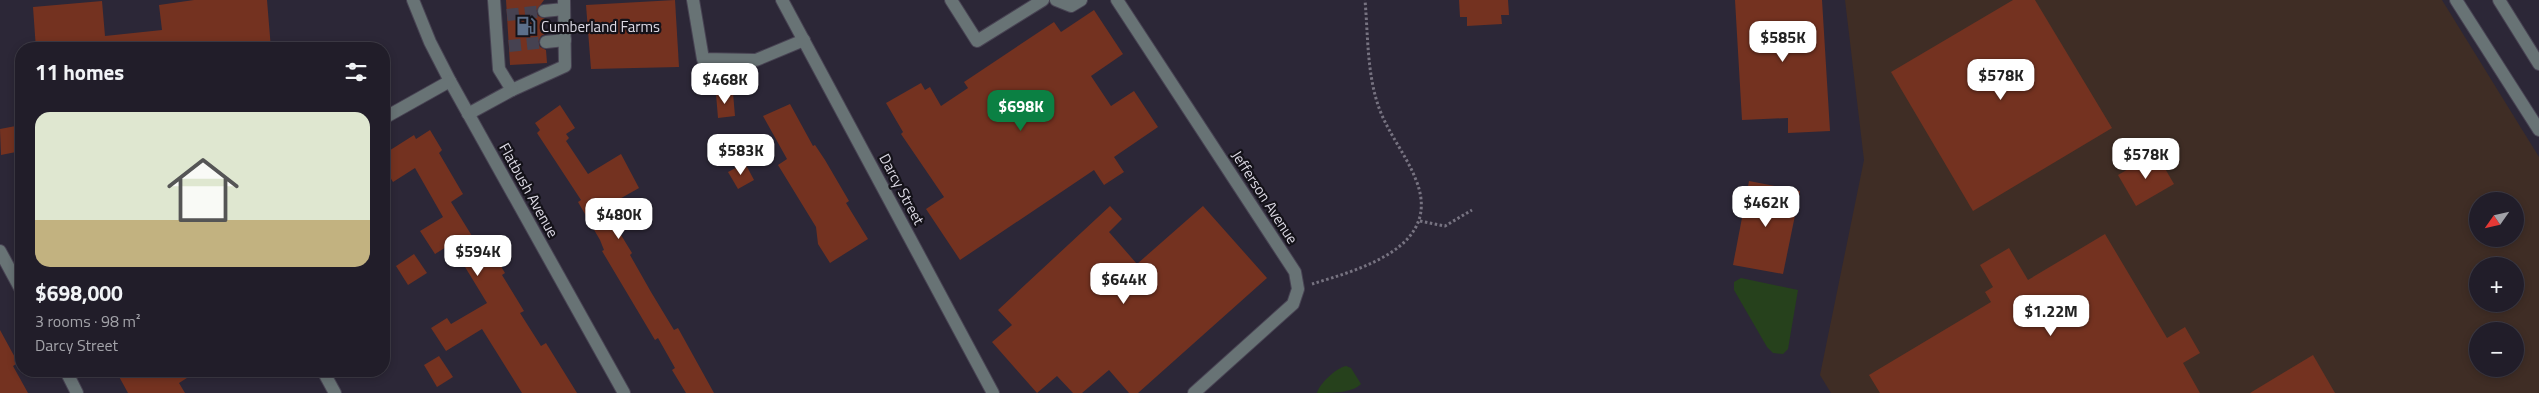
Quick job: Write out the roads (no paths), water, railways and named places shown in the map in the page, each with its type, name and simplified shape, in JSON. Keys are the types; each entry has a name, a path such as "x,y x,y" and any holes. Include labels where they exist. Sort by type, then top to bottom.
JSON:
{"street":[{"name":"Flatbush Avenue","path":"413,0 430,42 450,81 624,393"},
{"path":"494,0 501,16 503,47 498,69 512,90"},
{"path":"693,0 703,59 756,60 804,40"},
{"name":"Darcy Street","path":"782,0 993,393"},
{"path":"951,0 977,41 1043,0"},
{"path":"1056,0 1071,6 1081,0"},
{"name":"Jefferson Avenue","path":"1117,0 1295,272 1298,289 1293,304 1194,393"},
{"path":"2456,0 2539,130"},
{"path":"2499,0 2539,64"},
{"path":"468,114 512,90 566,66 564,5 544,11"},
{"path":"546,42 565,40"},
{"path":"390,115 450,81"},
{"path":"0,251 15,279"},
{"path":"69,377 77,393"},
{"path":"326,377 335,393"}],"tunnel":[{"path":"507,15 544,11"},
{"path":"509,46 546,42"}],"place":[{"name":"Cumberland Farms","path":"526,26"}]}
